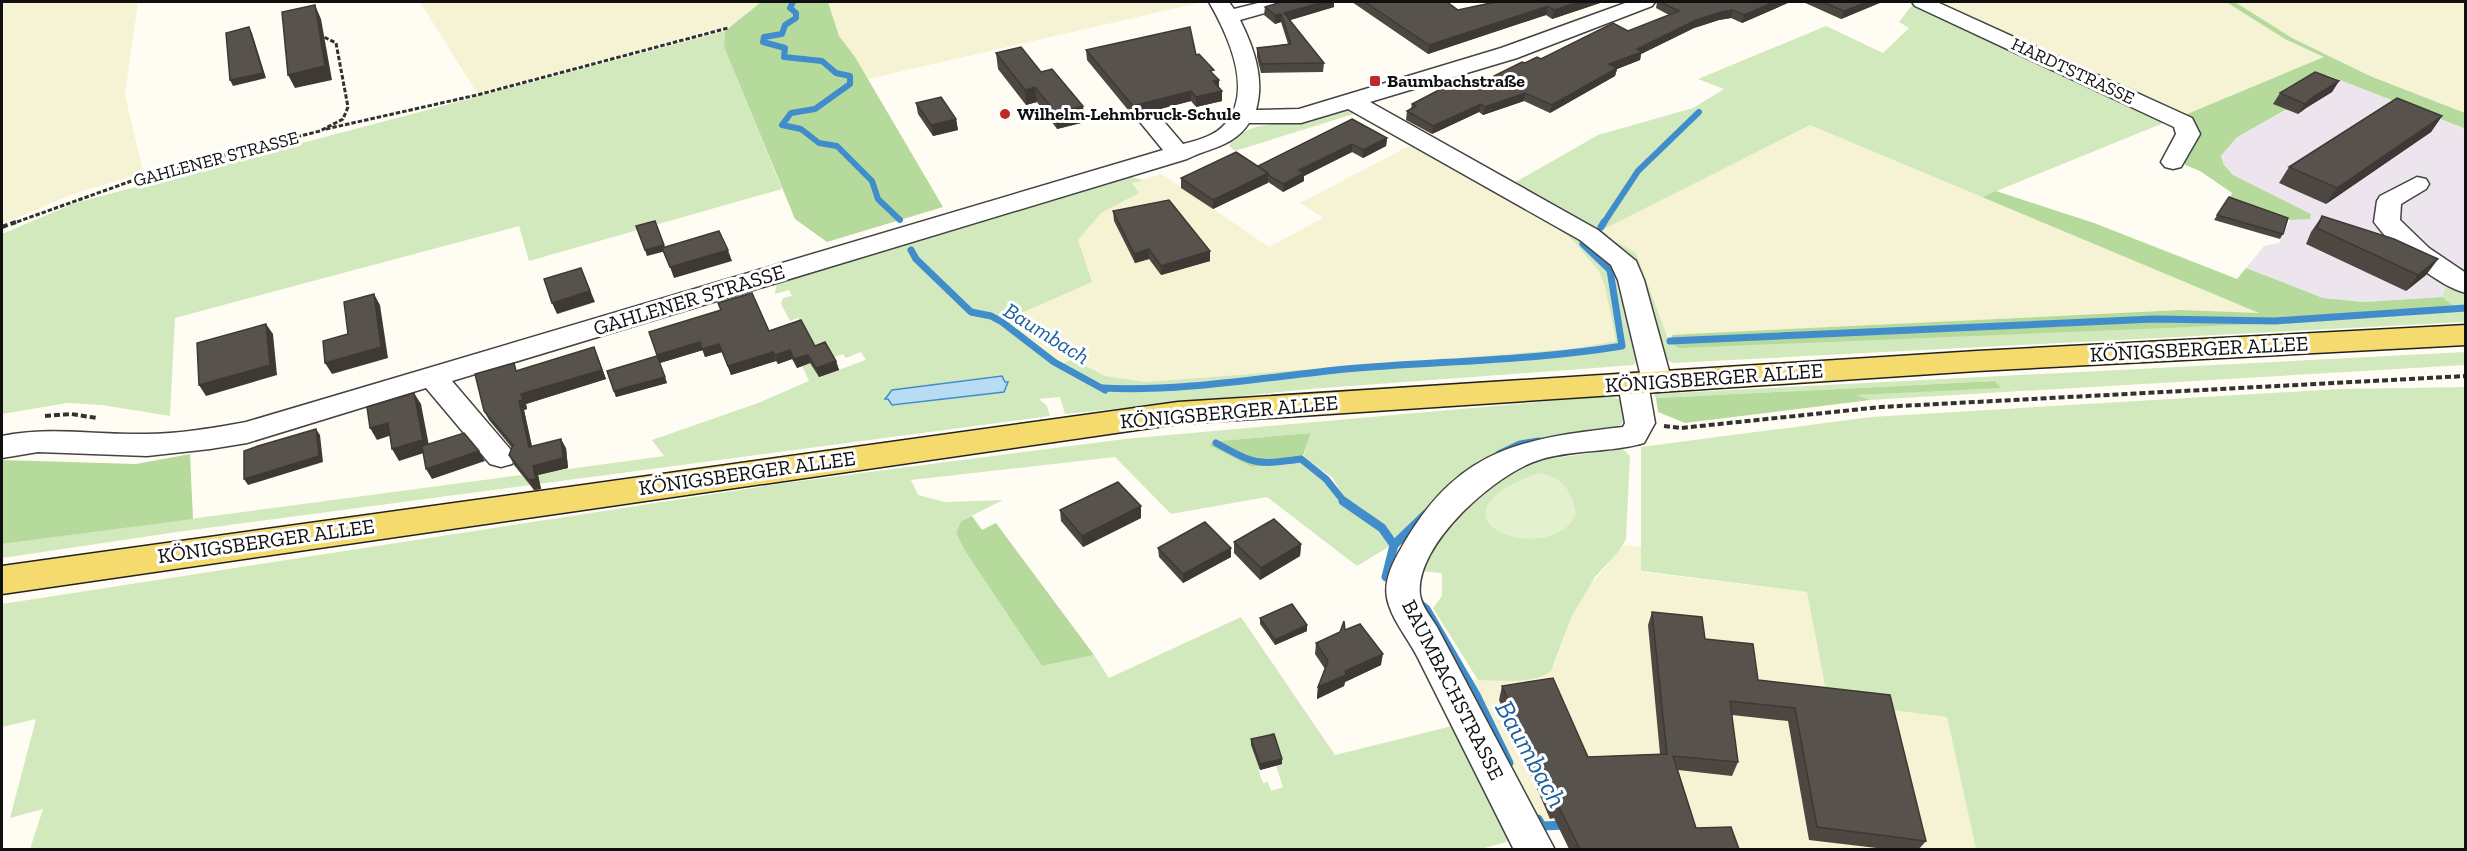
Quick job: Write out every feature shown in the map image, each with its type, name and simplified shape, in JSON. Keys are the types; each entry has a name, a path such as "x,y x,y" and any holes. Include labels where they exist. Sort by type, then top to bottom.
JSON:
{"main road":[{"name":"KÖNIGSBERGER ALLEE","path":"2,580 1178,413 1977,361 2466,335"}],"street":[{"path":"1241,116 1279,118 1301,116 1509,53 1645,2"},
{"name":"HARDTSTRASSE","path":"1922,2 2184,123 2188,134 2173,162"},
{"path":"1224,9 1272,5"},
{"name":"GAHLENER STRASSE","path":"2,447 50,440 147,445 204,440 247,432 1213,143 1233,130 1247,99 1248,80 1240,39 1224,9"},
{"path":"1351,101 1589,236 1623,261 1631,280 1645,383 1640,423"},
{"path":"1152,122 1179,154"},
{"path":"2417,184 2390,201 2387,222 2420,254 2466,285"},
{"path":"432,376 501,456"},
{"name":"BAUMBACHSTRASSE","path":"1534,849 1425,637 1407,608 1402,592 1406,574 1415,553 1431,530 1457,500 1493,468 1544,448 1633,436 1640,423"}],"path":[{"path":"320,131 477,94 728,28"},
{"name":"GAHLENER STRASSE","path":"2,227 154,173 320,131 343,119 348,107 336,43 324,37"},
{"path":"1640,423 1681,428 1881,407 2466,376"}],"shaded area":[{"path":"2,2 138,2 125,95 143,171 137,175 73,194 2,224"},
{"path":"420,2 761,2 732,25 477,93"},
{"path":"828,2 1198,3 868,79 839,36"},
{"path":"1933,2 2226,2 2285,39 2325,57 2180,117"},
{"path":"2235,2 2465,2 2465,113 2370,76 2292,38"},
{"path":"2327,75 2465,129 2465,282 2447,283 2442,297 2365,302 2323,298 2246,268 2264,246 2279,243 2290,220 2310,219 2311,214 2233,175 2224,165 2221,156 2235,139 2286,110 2273,103"},
{"path":"1810,125 2261,313 2181,310 1672,335 1669,339 1636,253 1597,232"},
{"path":"1413,144 1538,216 1572,239 1599,271 1605,287 1616,341 1570,349 1146,382 1105,376 1072,359 1062,364 1004,320 1101,213 1139,193 1131,183 1162,174 1269,247 1323,218 1300,203"},
{"path":"1624,545 1641,547 1641,572 1807,592 1828,702 1947,717 1976,849 1646,849 1636,820 1540,825 1459,678 1478,680 1554,666 1572,616 1587,589"}],"green space":[{"path":"761,2 828,2 839,36 855,57 943,207 827,242 795,219 724,47 725,31"},
{"path":"2226,2 2235,2 2292,38 2370,76 2465,113 2466,129 2327,75 2274,104 2287,109 2236,138 2221,156 2224,165 2233,175 2311,214 2310,219 2290,220 2229,199 2232,193 2200,171 2185,165 2180,117 2324,57 2285,39"},
{"path":"1912,5 2166,122 1982,197 1810,125 1598,232 1636,253 1670,343 2262,324 2281,322 2278,320 2453,307 2442,297 2447,283 2452,283 2465,294 2465,322 1673,363 1664,358 1633,266 1512,184 1598,135 1693,108 1724,89 1698,79 1826,26 1883,53 1909,28 1899,22"},
{"path":"725,31 724,47 782,189 529,261 519,226 175,318 170,416 102,405 67,403 2,414 2,234 75,203"},
{"path":"1346,108 1363,110 1581,235 1606,252 1622,273 1629,299 1637,347 1634,365 1310,389 1065,414 1060,397 1039,399 1047,406 1050,416 177,532 2,558 2,544 521,475 525,479 554,471 664,456 652,440 758,403 809,381 802,366 810,363 819,377 866,360 861,352 846,358 843,354 831,358 827,351 812,357 804,343 810,341 798,318 790,321 781,304 783,298 792,296 789,290 775,294 777,281 1127,176 1143,180 1132,183 1139,193 1101,213 1078,240 1092,282 1005,320 1062,364 1072,359 1105,376 1146,382 1570,349 1616,341 1605,287 1599,271 1572,239 1538,216 1357,113 1235,151 1229,146 1244,132 1253,128 1306,120"},
{"path":"1996,191 2094,223 2237,279 2246,268 2323,298 2365,302 2442,297 2454,307 2280,320 2283,322 2262,324 1679,348 1670,343 1672,335 1688,334 2181,310 2259,313 1982,197"},
{"path":"2465,352 2465,365 1870,400 1855,395 2000,387 1995,381 1656,398 1653,394"},
{"path":"1995,381 2001,388 1857,395 1870,400 1685,423 1658,412 1656,398"},
{"path":"2465,387 2465,849 1976,849 1947,717 1828,702 1807,592 1641,571 1641,447 1871,417 2339,389"},
{"path":"1606,396 1623,402 1625,419 1618,428 1518,443 1474,464 1397,541 1385,525 1344,498 1333,478 1303,457 1311,433 1220,441 1215,445 1252,467 1301,461 1324,481 1339,502 1381,529 1390,546 1357,566 1267,497 1171,514 1115,457 911,480 918,495 945,502 1003,500 961,521 956,533 965,551 1042,666 1094,655 1109,678 1241,617 1335,755 1460,724 1521,838 1481,849 30,849 43,809 10,818 36,719 2,727 2,604 785,483 1125,439","holes":["1276,766 1283,787 1271,791 1268,782 1263,783 1258,769"]},
{"path":"1311,433 1301,461 1252,467 1209,445 1219,441"},
{"path":"1623,449 1630,456 1626,539 1619,551 1595,577 1572,616 1551,671 1526,680 1478,680 1433,608 1442,596 1442,573 1418,571 1423,553 1495,479 1532,461"},
{"path":"190,454 193,519 2,544 2,460 136,464"},
{"path":"1538,473 1554,478 1565,486 1572,499 1576,515 1562,531 1541,538 1519,538 1500,532 1487,521 1487,507 1502,491"},
{"path":"972,516 982,530 996,523 1094,655 1042,666 965,551 956,533 961,521"}],"water":[{"path":"1002,376 1005,382 1008,382 1004,392 892,405 888,399 885,399 892,390"}],"building":[{"path":"1281,2 1324,2 1284,13 1324,63 1261,64 1257,48 1291,44 1281,14 1275,15 1265,7"},
{"path":"1365,2 1447,2 1458,10 1495,2 1579,2 1554,10 1548,6 1429,45"},
{"path":"1660,2 1774,2 1744,15 1733,10 1696,20 1637,49 1642,52 1609,64 1617,68 1552,105 1525,93 1485,107 1481,104 1433,126 1407,111 1416,106 1412,104 1439,90 1473,78 1480,83 1522,62 1525,63 1537,57 1541,59 1613,23 1628,31 1679,11"},
{"path":"1822,2 1868,2 1844,11"},
{"path":"315,5 325,66 288,75 282,12"},
{"path":"249,27 263,73 230,80 226,33"},
{"path":"1190,27 1196,55 1199,54 1214,70 1210,71 1219,80 1213,81 1222,91 1196,97 1191,91 1133,106 1086,50"},
{"path":"1021,47 1041,72 1052,69 1083,106 1056,113 1035,87 1025,90 996,53"},
{"path":"2315,72 2339,81 2305,104 2280,93"},
{"path":"941,97 956,119 931,125 916,103"},
{"path":"2397,98 2442,116 2337,188 2289,167"},
{"path":"1352,119 1387,138 1363,150 1352,144 1299,170 1304,173 1283,184 1258,166"},
{"path":"1236,152 1268,173 1213,200 1181,178"},
{"path":"2229,197 2288,218 2283,234 2217,215"},
{"path":"1169,200 1210,251 1161,266 1149,249 1134,254 1113,211"},
{"path":"2322,216 2394,239 2438,259 2418,275 2317,228"},
{"path":"655,221 664,245 645,250 636,226"},
{"path":"719,231 728,250 670,267 662,248"},
{"path":"581,268 590,291 552,303 544,279"},
{"path":"752,293 769,331 801,320 815,346 825,342 836,361 816,368 808,355 794,359 790,350 775,355 773,352 728,366 719,344 702,349 700,342 657,355 649,332 721,310 718,303"},
{"path":"374,294 381,347 325,363 323,341 348,334 344,302"},
{"path":"266,324 270,365 199,385 197,343"},
{"path":"594,347 602,370 521,394 523,400 519,401 529,447 561,439 563,458 533,466 536,479 529,480 509,455 513,445 484,411 475,374 514,363 516,371"},
{"path":"657,356 665,377 614,391 607,371"},
{"path":"414,393 423,440 392,449 388,423 370,428 367,407"},
{"path":"316,429 319,456 244,479 244,451"},
{"path":"464,433 479,451 426,469 422,446"},
{"path":"1118,482 1141,506 1082,536 1060,510"},
{"path":"1274,519 1301,544 1261,568 1234,542"},
{"path":"1205,522 1231,548 1183,574 1158,548"},
{"path":"1292,604 1307,625 1275,640 1260,618"},
{"path":"1652,612 1702,617 1705,639 1753,644 1758,680 1890,695 1926,841 1817,827 1795,708 1730,701 1738,762 1673,756 1696,828 1731,827 1739,849 1580,849 1558,805 1554,806 1502,686 1553,678 1588,757 1667,754"},
{"path":"1344,621 1345,630 1360,624 1383,654 1345,671 1346,675 1318,687 1328,661 1316,643 1340,632"},
{"path":"1274,734 1282,759 1260,764 1251,739"}],"waterway":[{"name":"Baumbach","path":"793,2 790,8 796,13 796,18 785,25 782,34 764,37 763,42 785,48 784,57 822,61 836,73 850,76 850,84 815,109 791,113 782,125 801,129 819,143 837,146 872,181 878,199 900,220"},
{"path":"1603,224 1638,171 1699,112"},
{"path":"1601,227 1604,222"},
{"path":"1102,388 1193,386 1346,369 1519,358 1622,346 1610,270 1583,244"},
{"name":"Baumbach","path":"911,250 916,259 971,312 991,316 1002,322 1054,362 1105,390"},
{"path":"1670,341 2154,319 2275,321 2466,308"},
{"path":"1499,454 1520,444 1539,441"},
{"name":"Baumbach","path":"1216,443 1240,456 1257,461 1301,459 1326,479 1344,502"},
{"name":"Baumbach","path":"1344,502 1382,528 1394,545"},
{"path":"1394,545 1426,514"},
{"name":"Baumbach","path":"1386,577 1394,545"},
{"name":"Baumbach","path":"1417,602 1426,609 1476,695 1509,763"},
{"name":"Baumbach","path":"1538,819 1542,826 1567,825"}],"place":[{"name":"Baumbachstraße","path":"1375,81"},
{"name":"Wilhelm-Lehmbruck-Schule","path":"1005,114"}]}
